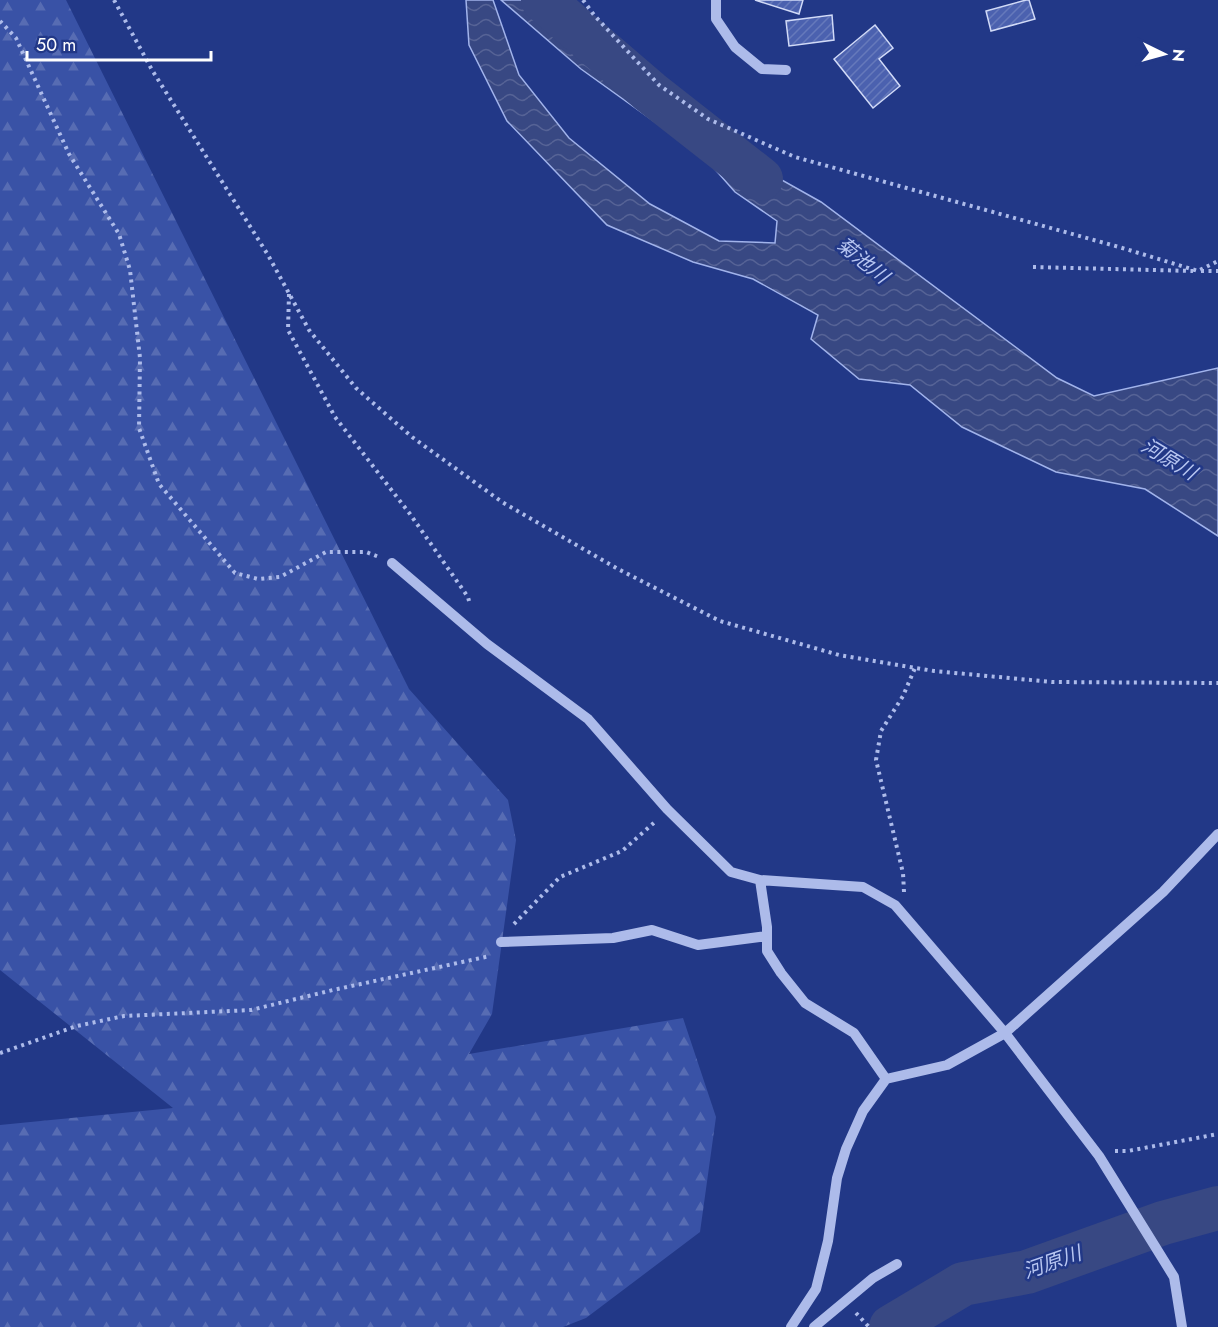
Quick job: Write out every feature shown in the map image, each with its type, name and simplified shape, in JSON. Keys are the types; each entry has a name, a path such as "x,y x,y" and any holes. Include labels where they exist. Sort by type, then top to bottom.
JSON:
{"street":[{"path":"716,0 716,19 735,47 762,69 786,70"},
{"path":"392,562 487,644 588,719 667,809 731,872 760,880 863,887 896,905 1005,1032 1099,1156 1174,1277 1182,1327"},
{"path":"791,1327 816,1289 828,1241 837,1178 846,1149 863,1111 886,1079 947,1065 1005,1032 1163,892 1218,834"},
{"path":"760,880 767,951 805,1003 854,1033 886,1079"},
{"path":"501,942 613,938 652,930 698,945 767,936"},
{"path":"814,1327 873,1278 897,1264"}],"path":[{"path":"114,0 152,70 268,255 309,330 356,388 412,437 502,502 618,569 720,621 839,656 934,671 1052,682 1218,683"},
{"path":"583,0 659,85 708,119 795,157 1198,271 1218,261"},
{"path":"0,21 16,38 69,154 119,234 130,270 140,358 139,428 159,484 234,573 258,579 280,577 326,552 366,552 392,562"},
{"path":"1034,267 1162,272 1218,271"},
{"path":"289,293 288,330 335,417 410,514 468,597 471,608"},
{"path":"901,911 904,899 903,873 876,760 881,730 903,696 915,668"},
{"path":"0,1053 77,1026 124,1017 251,1010 491,956 514,924 560,877 622,851 667,809"},
{"path":"1099,1156 1113,1151 1218,1134"}],"green space":[{"path":"0,0 66,0 409,689 508,800 516,840 492,1014 469,1054 683,1018 716,1117 700,1232 586,1318 563,1327 0,1327 0,1125 173,1108 0,970"}],"water":[{"path":"466,0 493,0 519,75 569,138 650,204 719,241 775,243 777,221 735,192 705,158 581,69 501,0 546,0 634,97 821,202 1057,378 1094,396 1218,368 1218,536 1145,489 1056,472 962,427 910,385 859,379 811,339 818,315 753,279 693,262 607,225 507,121 469,45"}],"building":[{"path":"755,0 803,0 799,14"},
{"path":"1029,0 1035,19 991,31 986,11"},
{"path":"832,15 834,40 789,46 786,21"},
{"path":"875,25 893,48 879,59 900,86 873,108 834,59"}],"waterway":[{"name":"菊池川","path":"543,0 650,92 761,179"},
{"name":"河原川","path":"891,1327 963,1284 1027,1272 1163,1223 1218,1208"}]}
